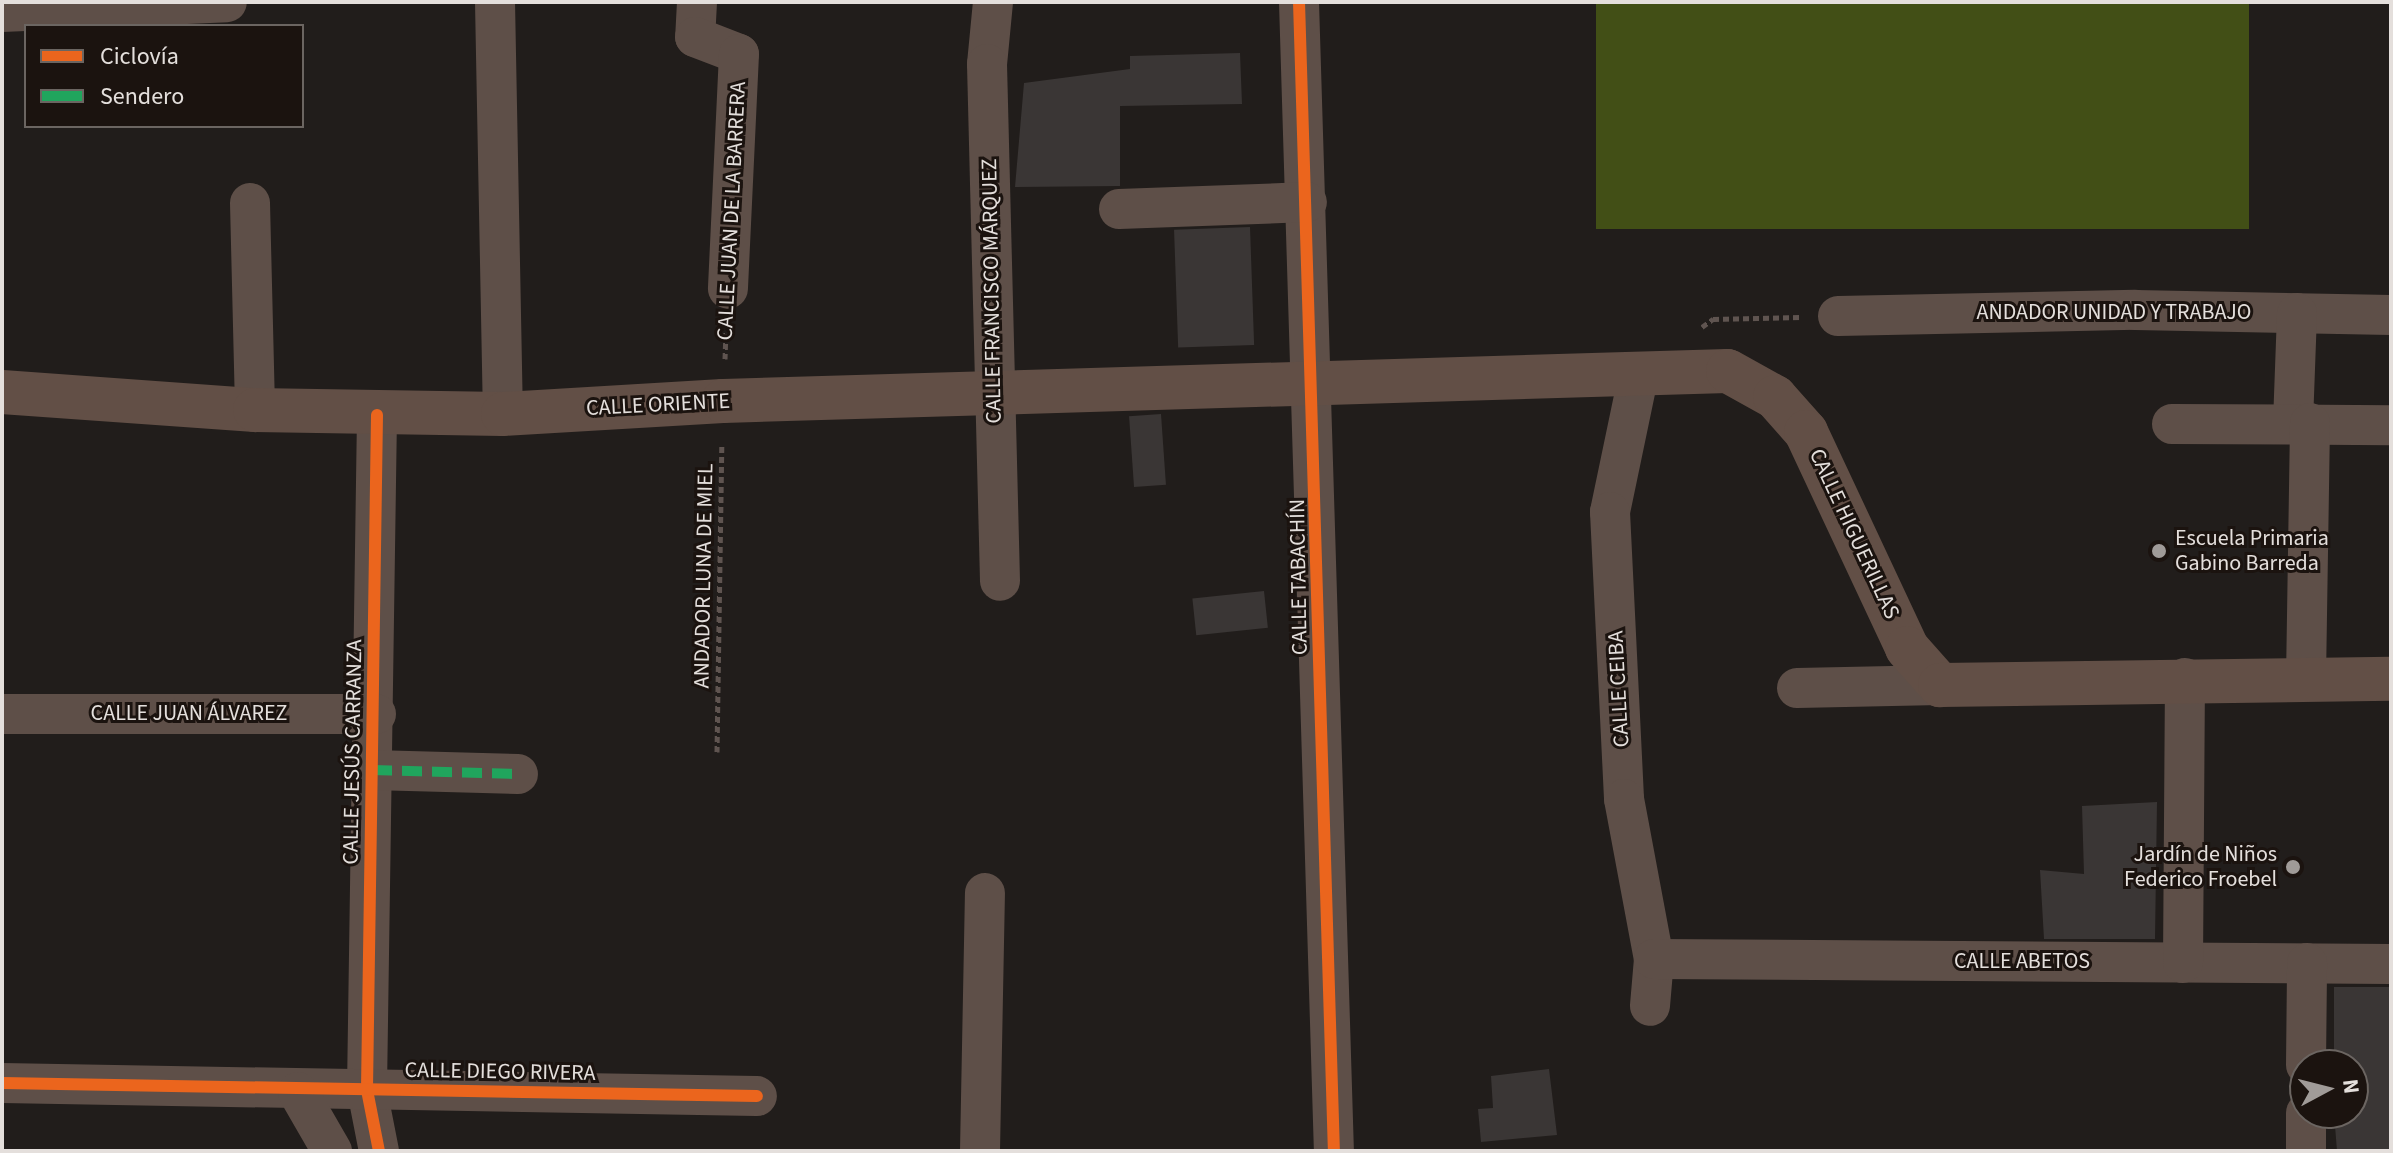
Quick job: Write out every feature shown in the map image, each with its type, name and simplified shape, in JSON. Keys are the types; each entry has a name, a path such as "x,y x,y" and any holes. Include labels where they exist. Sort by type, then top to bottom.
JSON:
{"main road":[{"name":"CALLE HIGUERILLAS","path":"1314,381 1728,371 1775,397 1806,432 1907,648 1940,685"},
{"name":"CALLE ORIENTE","path":"2,392 255,410 377,415 503,414 723,401 1314,381"},
{"path":"1940,685 2185,678 2391,679"}],"street":[{"path":"2,12 227,2"},
{"path":"495,2 503,414"},
{"name":"CALLE JUAN DE LA BARRERA","path":"697,2 695,37 739,54 728,289"},
{"name":"CALLE FRANCISCO MÁRQUEZ","path":"993,2 987,64 1000,581"},
{"name":"CALLE TABACHÍN","path":"1299,2 1314,381 1334,1151"},
{"path":"1119,209 1307,202"},
{"path":"250,203 255,410"},
{"path":"2297,313 2306,679"},
{"name":"ANDADOR UNIDAD Y TRABAJO","path":"1838,316 2391,315"},
{"name":"CALLE CEIBA","path":"1639,373 1610,512 1624,799 1654,959 1650,1006"},
{"name":"CALLE JESÚS CARRANZA","path":"377,415 376,714 372,770 367,1090 379,1151"},
{"path":"2172,424 2391,425"},
{"path":"2183,963 2185,678"},
{"path":"1797,688 1940,685"},
{"name":"CALLE JUAN ÁLVAREZ","path":"2,714 376,714"},
{"path":"372,770 518,774"},
{"path":"980,1151 985,893"},
{"name":"CALLE ABETOS","path":"1654,959 2391,964"},
{"path":"2306,1049 2307,963"},
{"name":"CALLE DIEGO RIVERA","path":"2,1083 298,1092 367,1090 757,1096"},
{"path":"298,1092 332,1151"},
{"path":"2306,1129 2306,1151"}],"green space":[{"path":"1596,2 2249,2 2249,229 1596,229"}],"building":[{"path":"1240,53 1242,104 1120,106 1120,186 1015,187 1024,83 1130,69 1130,56"},
{"path":"1250,227 1254,345 1178,348 1174,230"},
{"path":"1161,414 1166,485 1134,487 1129,416"},
{"path":"1264,591 1268,628 1196,635 1192,599"},
{"path":"2157,802 2155,939 2044,939 2040,870 2084,874 2082,806"},
{"path":"2334,987 2391,987 2391,1151 2337,1151 2335,1129 2369,1129 2369,1049 2334,1049"},
{"path":"1549,1069 1557,1135 1481,1142 1478,1109 1493,1108 1491,1076"}],"marked path":[{"path":"372,770 518,774"}],"cycle path":[{"path":"1299,2 1334,1151"},
{"path":"377,415 367,1090 379,1151"},
{"path":"2,1083 757,1096"}],"place":[{"name":"Escuela Primaria Gabino Barreda","path":"2159,551"},
{"name":"Jardín de Niños Federico Froebel","path":"2293,867"}]}
